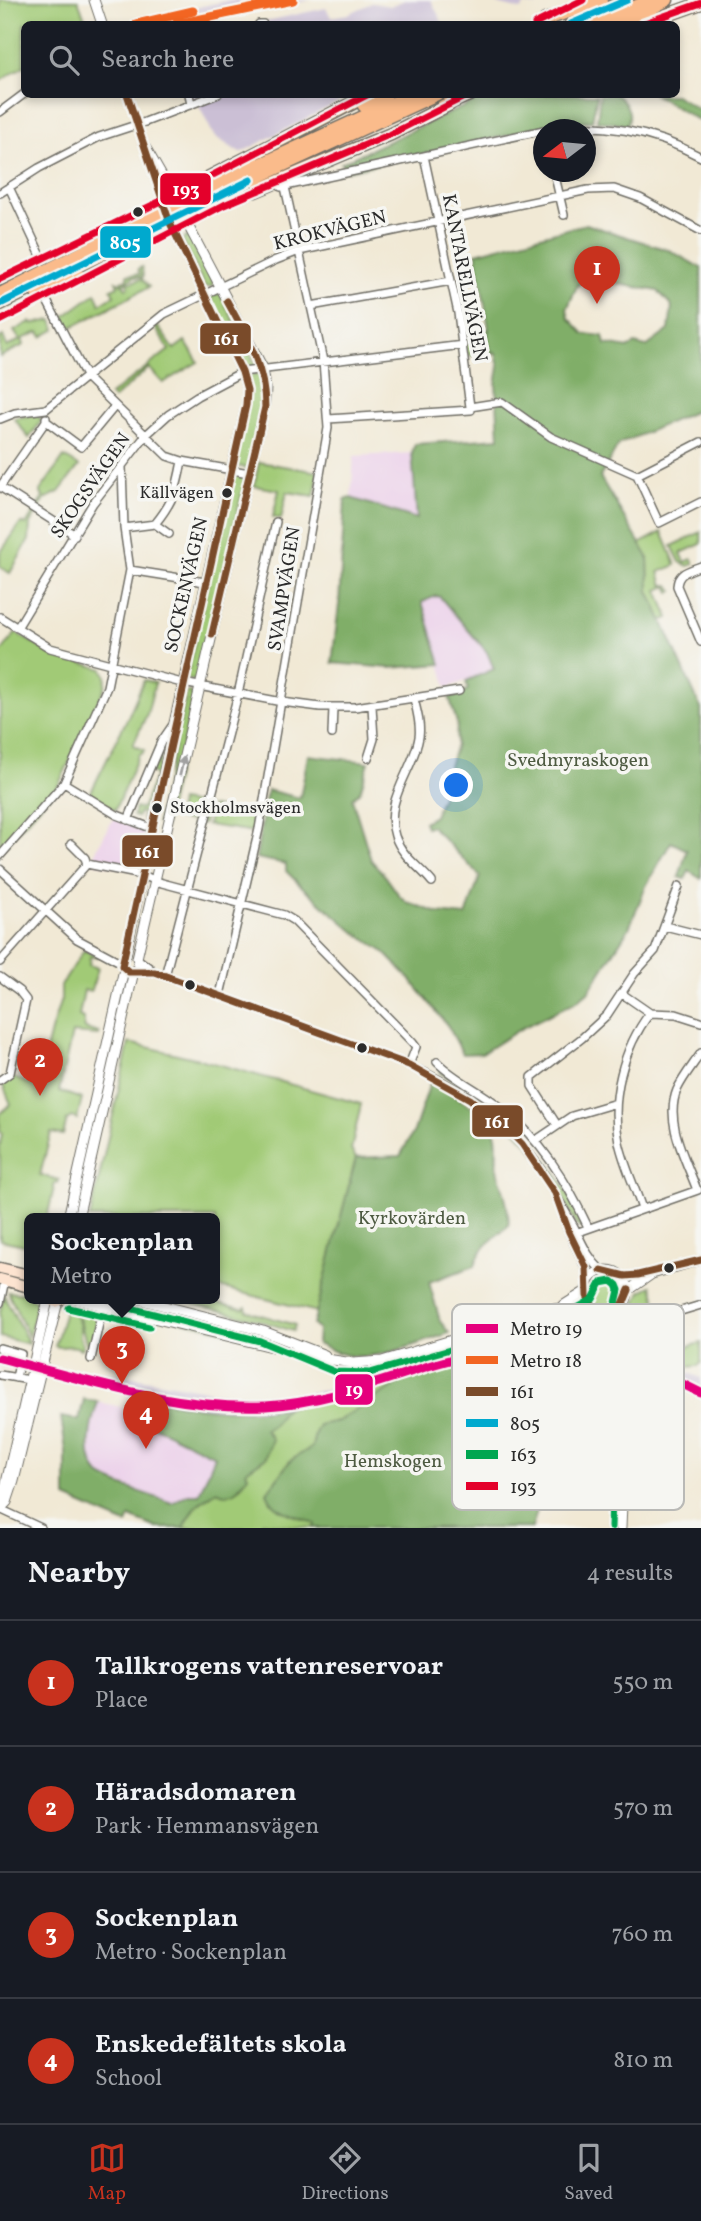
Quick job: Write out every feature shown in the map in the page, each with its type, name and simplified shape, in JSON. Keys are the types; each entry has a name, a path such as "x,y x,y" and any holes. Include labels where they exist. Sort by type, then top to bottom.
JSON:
{"highway":[{"path":"542,21 583,0"},
{"path":"543,21 601,0"},
{"path":"578,21 627,0"},
{"path":"602,21 651,0"},
{"path":"627,21 667,0"},
{"path":"650,21 701,3"},
{"path":"167,199 362,98"},
{"path":"251,181 380,98"},
{"path":"294,154 405,98"},
{"path":"294,154 427,98"},
{"path":"0,294 110,238 251,181 391,134 463,98"},
{"path":"294,154 362,137 450,104"},
{"path":"0,288 93,238 110,238"},
{"path":"0,305 110,238"},
{"path":"0,305 82,277"}],"main road":[{"path":"0,1268 24,1274"},
{"path":"3,1279 24,1285"}],"street":[{"path":"94,0 101,21"},
{"path":"0,112 21,96"},
{"name":"SOCKENVÄGEN","path":"79,1213 130,963 151,828 247,390 242,372 173,230 167,199 143,143 128,98"},
{"path":"190,98 191,105"},
{"path":"0,193 39,168 99,137 208,98"},
{"path":"596,126 651,136 701,157"},
{"path":"0,321 187,224 251,181 285,187 533,133"},
{"name":"KANTARELLVÄGEN","path":"424,156 463,345 470,407"},
{"path":"556,182 564,215"},
{"path":"9,187 42,258"},
{"name":"SVAMPVÄGEN","path":"220,995 243,905 282,702 328,419 323,361 285,187"},
{"name":"KROKVÄGEN","path":"0,419 15,413 46,409 164,314 299,251 588,190 614,190 640,198 701,231"},
{"path":"0,279 42,258 110,238 167,199"},
{"name":"SOCKENVÄGEN","path":"69,1213 130,963 155,878 265,407 266,388 262,368 187,224 167,199"},
{"path":"311,306 451,281"},
{"path":"45,298 87,378 167,456 249,472"},
{"name":"SKOGSVÄGEN","path":"17,628 106,487 146,435 168,415 197,396 242,372 262,368 463,345"},
{"path":"328,419 471,410 470,407 502,402 551,437 637,475 659,523 701,502"},
{"path":"46,421 81,447 115,406"},
{"path":"46,409 46,421 0,487 75,535"},
{"path":"637,475 701,442"},
{"path":"155,524 170,505 178,487 182,461"},
{"path":"0,856 64,783 107,687 130,570 124,528 125,490 122,467"},
{"path":"106,487 125,490"},
{"path":"165,976 238,694 276,522"},
{"path":"124,528 155,524 169,534"},
{"path":"701,566 678,577 677,586 701,642"},
{"path":"130,570 205,582"},
{"path":"0,617 50,648 200,686 282,702 334,708 372,706 459,691"},
{"path":"414,699 419,736 401,781 393,826 405,854 432,882"},
{"path":"368,758 374,739 372,706"},
{"path":"332,734 334,708"},
{"name":"SOCKENVÄGEN","path":"128,820 161,743 174,723"},
{"path":"64,783 117,816 151,828"},
{"path":"71,844 85,858 87,864"},
{"path":"87,864 155,878 162,883 189,891 284,915 294,921 413,1042 416,1047 409,1065"},
{"path":"0,962 87,864"},
{"path":"0,869 78,939 107,954 409,1065 449,1083 515,1136 538,1165 563,1211 564,1220 590,1260 601,1270"},
{"path":"556,1125 532,1086 532,1077 596,1026 655,951 679,886"},
{"path":"665,926 701,935"},
{"path":"0,977 19,991 26,1000 10,1073 0,1080"},
{"path":"621,993 650,1013 676,1014 701,1022"},
{"path":"642,1209 619,1141 616,1103 624,1068 650,1013"},
{"path":"573,1233 699,1189 675,1129 673,1114 678,1088 701,1053"},
{"path":"436,1062 517,1121 565,1180 588,1227"},
{"path":"535,1141 572,1116 616,1103"},
{"path":"573,1233 589,1280 586,1291 590,1304"},
{"path":"621,1275 652,1274 701,1260"},
{"path":"589,1280 601,1270 612,1270 621,1275 629,1290 625,1304"},
{"path":"629,1290 652,1274"},
{"path":"0,1303 3,1279"},
{"path":"563,1304 586,1291"},
{"path":"41,1528 0,1509 53,1304"},
{"path":"95,1304 294,1347 338,1362 382,1361 452,1340"},
{"path":"148,1316 150,1304"},
{"path":"165,1304 263,1331 294,1347"},
{"path":"684,1310 701,1305"},
{"path":"91,1359 103,1306"},
{"path":"294,1347 298,1333"},
{"path":"0,1348 20,1354 16,1378"},
{"path":"0,1375 35,1382"},
{"path":"621,1528 622,1510"}],"shaded area":[{"path":"230,0 311,0 207,21 155,21 154,17"},
{"path":"405,0 431,0 442,21 267,21 326,8 331,17 348,14 372,3 390,6"},
{"path":"481,0 540,0 536,6 525,5 521,10"},
{"path":"188,98 346,98 240,153 214,136 196,100 189,102"},
{"path":"412,453 417,520 351,498 354,456"},
{"path":"440,597 487,652 494,670 447,688 422,601"},
{"path":"114,817 144,831 135,871 90,862"},
{"path":"452,1352 452,1363 404,1380 326,1402 271,1410 197,1407 149,1399 101,1385 102,1372 105,1372 228,1394 278,1397 340,1388"},
{"path":"684,1371 701,1378 701,1396 684,1386"},
{"path":"98,1402 121,1407 132,1424 143,1421 216,1456 199,1494 188,1494 172,1503 102,1477 92,1464 90,1440 92,1417"}],"green space":[{"path":"0,0 78,0 85,19 81,21 21,21 21,68 0,81"},
{"path":"482,98 596,98 592,119 533,119 533,130 346,171 341,163"},
{"path":"600,98 620,98 628,108 627,125 597,121"},
{"path":"660,98 680,98 701,111 701,122"},
{"name":"Svedmyraskogen","path":"586,224 671,251 701,268 701,409 619,444 600,477 648,557 649,591 701,709 701,879 689,871 685,879 679,877 687,850 671,842 646,886 629,928 588,992 577,1001 522,1028 482,1053 463,1054 448,1026 384,952 352,930 300,885 286,871 286,864 256,858 267,790 300,798 308,755 369,762 360,792 352,798 371,860 407,902 438,913 466,916 480,876 431,826 426,827 424,822 434,816 444,791 441,789 456,745 457,723 449,696 462,694 468,689 466,681 494,669 487,652 440,597 436,596 422,602 441,664 390,668 332,663 339,604 345,500 351,498 417,519 412,453 415,444 499,438 496,384 499,367 496,353 490,350 476,253","holes":["585,278 658,291 672,306 669,330 646,347 635,344 629,348 605,344 603,336 584,334 569,318 567,309 577,286"]},
{"path":"189,236 213,286 205,287 182,240"},
{"path":"142,267 143,277 134,277 123,284 126,288 129,287 128,283 142,279 149,287 66,330 62,318 96,293 100,304 114,295 111,289 118,286 116,281 122,284 121,281 128,279 127,275 140,274 138,269"},
{"path":"220,293 255,367 244,369 210,297"},
{"path":"52,320 56,329 42,337 39,332 22,339 24,345 0,357 0,338 3,336 7,347 20,340 14,331 30,322 33,324"},
{"path":"156,324 174,349 185,341 198,362 163,383 149,368 113,399 110,395 169,350 154,326"},
{"path":"489,329 488,335 496,353 467,356 464,335"},
{"path":"260,373 264,393 248,468 236,466 247,376"},
{"path":"34,415 40,417 41,421 29,438 14,418"},
{"path":"64,457 79,466 59,492 45,499 30,524 29,540 10,573 0,567 0,553 21,523 26,525 43,497 40,491"},
{"path":"259,462 319,472 314,496 287,492 281,519 273,517 279,490 254,486"},
{"path":"233,473 246,476 198,681 186,679"},
{"path":"662,532 676,565 659,572 663,585 669,585 673,591 670,592 667,586 658,590 669,618 662,621 649,591 648,557 639,544"},
{"path":"701,532 701,544 681,553 685,562 692,559 694,564 688,566 680,562 672,546"},
{"path":"16,633 51,654 103,669 106,676 105,687 58,786 0,851 0,653"},
{"path":"144,680 155,683 147,714 133,745 144,750 139,754 115,810 90,794"},
{"path":"187,692 191,692 193,697 165,825 157,823"},
{"path":"163,746 147,820 142,819 143,813 139,812 137,817 133,816 135,808 142,809 156,775 151,772"},
{"path":"180,801 207,806 203,824 177,819"},
{"path":"211,807 259,813 255,832 207,825"},
{"path":"84,950 98,957 90,957 89,965 98,968 91,991 84,990 79,1016 83,1018 85,1029 99,1033 72,1033 59,1091 82,1099 77,1119 71,1117 67,1120 63,1135 51,1133 40,1175 59,1180 55,1183 48,1213 24,1213 24,1245 0,1240 0,1114 11,1104 2,1083 12,1077 37,1087 61,999 61,986"},
{"path":"129,1043 199,1059 361,1104 351,1150 356,1158 317,1312 220,1287 220,1213 91,1213"},
{"path":"441,1071 491,1106 536,1147 563,1185 583,1223 582,1227 577,1226 540,1159 524,1140 490,1108 440,1073"},
{"name":"Kyrkovärden","path":"430,1083 479,1112 493,1128 497,1140 497,1169 506,1199 509,1225 484,1248 475,1266 429,1282 440,1321 449,1333 376,1355 353,1356 339,1353 317,1344 318,1330 313,1325 356,1158 400,1156 414,1131"},
{"path":"600,1275 614,1275 623,1284 625,1291 618,1304 596,1304 591,1298 591,1284"},
{"path":"652,1286 657,1304 636,1304 641,1291"},
{"path":"8,1292 24,1294 24,1304 37,1304 29,1337"},
{"path":"4,1295 29,1344 0,1337 0,1313"},
{"path":"193,1304 220,1304 243,1309 246,1307 247,1311 295,1325 293,1331"},
{"path":"66,1307 71,1307 80,1325 83,1347 80,1349 74,1346 55,1346"},
{"path":"76,1307 99,1313 91,1350 75,1311"},
{"path":"153,1307 255,1331 283,1342 283,1345 157,1315"},
{"path":"701,1343 701,1363 698,1366 684,1366 684,1348"},
{"name":"Hemskogen","path":"452,1363 452,1510 537,1510 532,1528 314,1528 315,1524 274,1505 267,1492 290,1461 312,1447 319,1425 338,1421 404,1380"},
{"path":"404,1380 338,1421 319,1425 312,1447 290,1461 267,1492 281,1510 316,1524 314,1528 262,1522 262,1528 183,1528 197,1505 217,1491 240,1487 248,1476 246,1471 266,1457 270,1436 265,1430 273,1425 285,1408 326,1402"},
{"path":"84,1399 98,1402 90,1440 94,1468 105,1479 172,1503 188,1494 199,1494 215,1456 143,1421 144,1406 149,1399 234,1410 285,1408 273,1425 265,1430 272,1439 266,1457 246,1471 248,1476 235,1492 227,1495 216,1491 197,1505 183,1528 157,1528 130,1517 127,1524 66,1498 66,1451 61,1417 79,1420"}],"metro line":[{"name":"18","path":"192,21 293,0"},
{"name":"18","path":"150,21 193,11"},
{"name":"19","path":"0,1358 132,1392 232,1406 266,1406 309,1401 452,1359"},
{"name":"19","path":"684,1385 701,1393"}],"transit line":[{"name":"193","path":"541,21 583,0"},
{"name":"805","path":"578,21 627,0"},
{"name":"193","path":"650,21 701,3"},
{"name":"161","path":"128,98 170,223 242,372 247,390 246,405 122,966 129,972 155,972 409,1065 470,1099 522,1144 555,1193 569,1232 586,1267 587,1296 592,1304"},
{"name":"193","path":"0,279 184,190 361,98"},
{"name":"193","path":"0,321 224,205 391,134 462,98"},
{"name":"805","path":"0,304 251,180"},
{"name":"161","path":"212,634 265,407 258,365 227,301"},
{"name":"161","path":"601,1270 625,1276 638,1275 701,1260"},
{"name":"163","path":"584,1304 593,1299 601,1283 612,1281 619,1290 616,1304"},
{"name":"161","path":"623,1304 629,1290"},
{"name":"163","path":"69,1308 149,1327"},
{"name":"163","path":"130,1308 260,1341 335,1372 370,1373 452,1349"},
{"name":"163","path":"611,1527 612,1510"}],"place":[{"name":"Tallkrogens vattenreservoar","path":"597,304"},
{"name":"Källvägen","path":"227,493"},
{"name":"Stockholmsvägen","path":"157,808"},
{"name":"Häradsdomaren","path":"40,1096"},
{"name":"Sockenplan","path":"122,1384"},
{"name":"Enskedefältets skola","path":"146,1449"}]}
